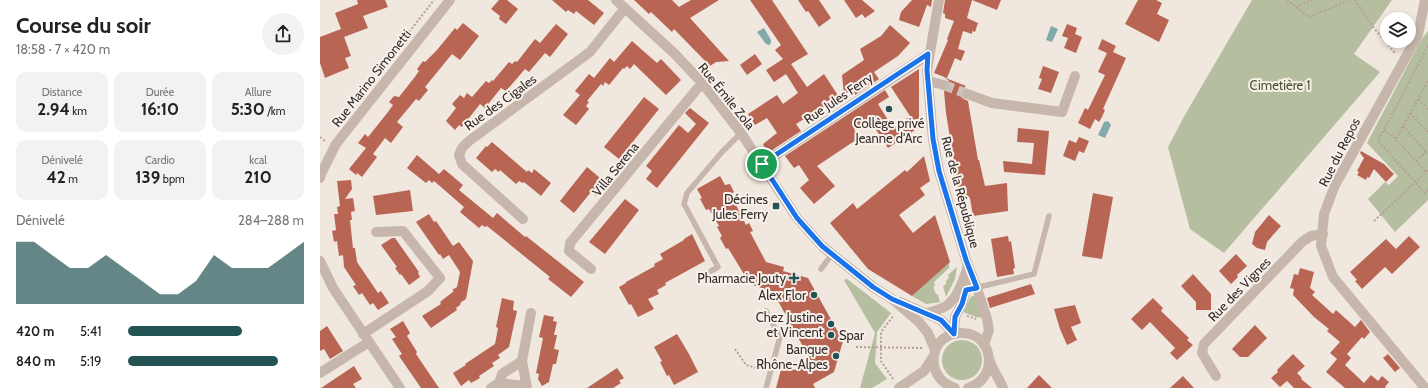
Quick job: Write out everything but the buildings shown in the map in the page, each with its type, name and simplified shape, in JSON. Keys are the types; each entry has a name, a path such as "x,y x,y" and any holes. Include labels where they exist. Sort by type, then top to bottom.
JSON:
{"street":[{"name":"Rue Marino Simonetti","path":"320,178 336,144 450,0"},
{"name":"Rue Émile Zola","path":"616,0 675,54 703,84 762,164 797,218 822,246 873,287 892,299 924,326 934,353 936,374 941,381 952,387"},
{"name":"Rue de la République","path":"939,0 928,54 927,70 933,139 939,171 967,266 977,288 989,330 984,345"},
{"name":"Rue du Repos","path":"1425,0 1418,34 1334,185 1324,214 1322,234 1322,246 1333,277 1425,388"},
{"name":"Rue des Cigales","path":"524,219 462,164 459,155 462,148 469,141 590,52 625,8"},
{"name":"Rue Jules Ferry","path":"762,164 928,54"},
{"path":"967,94 992,103 1062,112 1075,76"},
{"path":"928,81 944,86"},
{"name":"Villa Serena","path":"591,268 569,251 570,243 697,89 703,84"},
{"path":"320,373 428,291 440,278 402,231 376,232"},
{"name":"Rue des Vignes","path":"1216,376 1202,352 1204,344 1302,242 1311,236 1322,234"},
{"path":"320,261 333,288 400,388"},
{"name":"Rue de la République","path":"954,334 955,317 962,304 966,290 967,266"},
{"path":"928,314 945,307 950,303 956,294 967,266"},
{"name":"Rue Émile Zola","path":"892,299 941,320 954,334"},
{"path":"522,361 502,374 495,385 526,387 522,361 531,313"},
{"path":"900,388 924,371 940,342 946,337 962,333 971,334 984,345 988,352 994,373 1000,379 1003,388"},
{"path":"968,388 980,382 985,376 990,361"},
{"path":"938,388 952,387"}],"lane":[{"path":"711,271 718,267 684,204 688,193 740,133"},
{"path":"966,290 1034,274 1049,216"},
{"path":"821,269 832,254"},
{"path":"766,311 780,337 766,388"}],"path":[{"path":"1287,0 1309,17 1351,0"},
{"path":"1296,7 1312,0"},
{"path":"1355,0 1373,28 1403,61"},
{"path":"1428,46 1378,141 1425,193 1428,190"},
{"path":"1396,139 1428,81"},
{"path":"1425,86 1428,89"},
{"path":"1418,99 1428,110"},
{"path":"1410,113 1428,132"},
{"path":"1402,126 1427,151 1416,161"},
{"path":"1374,221 1427,171 1396,139 1383,131"},
{"path":"320,137 325,141"},
{"path":"893,379 881,361 881,332 896,313"},
{"path":"962,314 979,320"},
{"path":"856,347 923,348"},
{"path":"736,349 746,365 770,372"}],"green space":[{"name":"Cimetière 1","path":"1252,0 1392,0 1384,12 1380,12 1380,17 1354,54 1380,72 1224,253 1190,229 1168,147 1186,113"},
{"path":"1428,31 1428,200 1395,232 1368,199 1385,182 1389,185 1398,176 1367,143 1421,40"},
{"path":"949,262 949,268 934,282 935,286 933,287 940,302 926,304 912,296"},
{"path":"957,267 955,279 946,297 943,286 949,278 948,275"},
{"path":"847,279 891,313 877,332 875,363 887,379 872,388 860,388 875,333 844,280"},
{"path":"972,296 975,296 983,318 963,312"},
{"path":"966,340 973,343 979,349 982,360 981,368 973,377 966,380 958,380 951,377 943,368 942,356 945,349 954,341"}],"water":[{"path":"1051,26 1058,29 1052,42 1046,40"},
{"path":"764,28 771,40 769,45 766,44 757,32"},
{"path":"1108,121 1111,125 1105,138 1098,135 1104,122"}],"tunnel":[{"path":"944,85 967,94"}],"place":[{"name":"Collège privé Jeanne d'Arc","path":"889,109"},
{"name":"Décines Jules Ferry","path":"776,206"},
{"name":"Pharmacie Jouty","path":"794,278"},
{"name":"Alex Flor","path":"814,295"},
{"name":"Chez Justine et Vincent","path":"831,324"},
{"name":"Spar","path":"831,335"},
{"name":"Banque Rhône-Alpes","path":"836,356"}],"route":[{"path":"928,54 927,70 933,139 939,171 966,260 977,288 966,290 962,304 955,317 954,334 941,320 892,299 873,287 822,246 797,218 762,164 928,54"}]}
